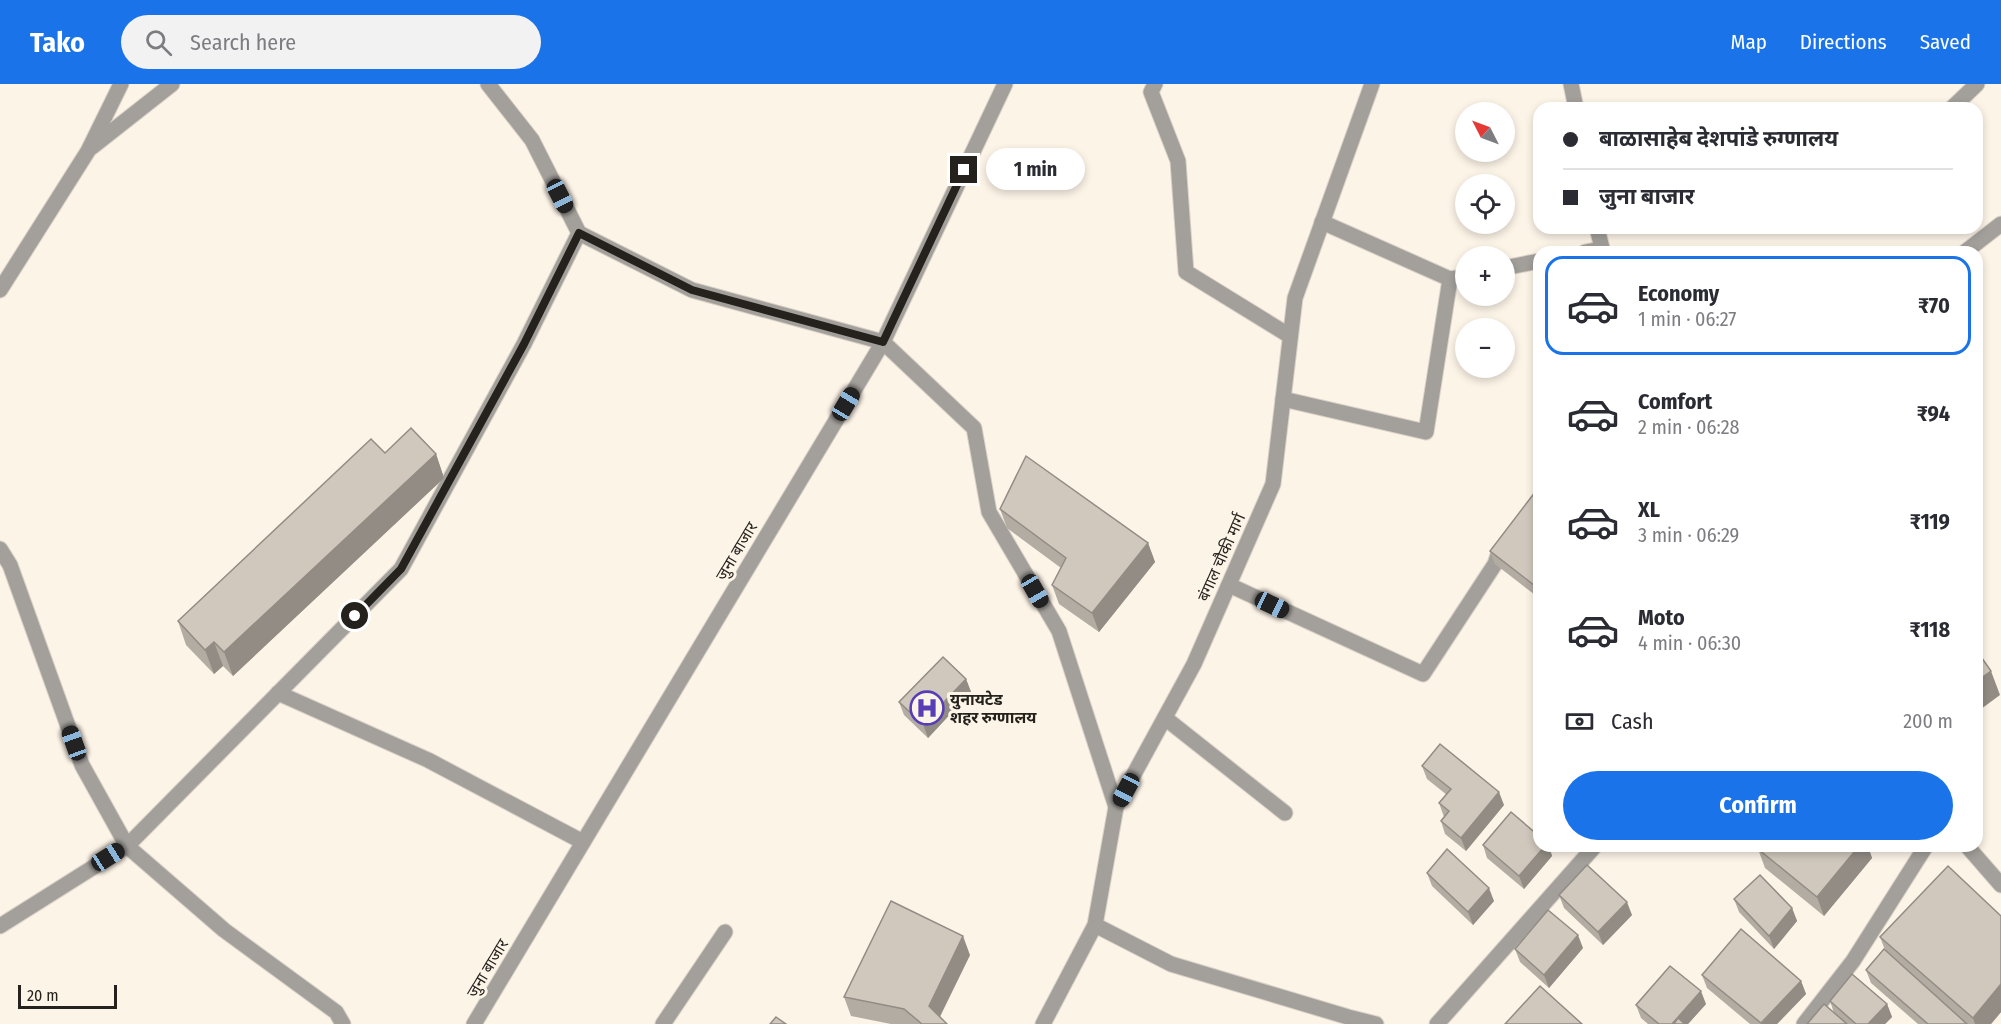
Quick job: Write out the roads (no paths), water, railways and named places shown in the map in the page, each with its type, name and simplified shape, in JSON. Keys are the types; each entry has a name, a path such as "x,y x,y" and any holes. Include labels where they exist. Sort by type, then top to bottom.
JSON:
{"street":[{"path":"0,290 87,151 121,84"},
{"path":"87,151 172,84"},
{"path":"488,84 532,140 579,233 692,290 883,342 974,428 989,512 1059,631 1116,807"},
{"name":"जुना बाजार","path":"474,1024 883,342 1005,84"},
{"path":"1155,84 1151,92 1178,160 1186,272 1290,336"},
{"name":"बंगाल चौकी मार्ग","path":"1043,1024 1095,925 1116,807 1194,664 1274,484 1295,298 1372,84"},
{"path":"1571,84 1575,102"},
{"path":"1958,102 1977,84"},
{"path":"1322,222 1455,276"},
{"path":"1973,246 2001,224"},
{"path":"0,926 127,846 401,569 524,344 579,233"},
{"path":"1515,266 1533,262"},
{"path":"1283,399 1426,432 1455,292"},
{"path":"0,549 10,565 82,765 127,846 224,930 336,1012 343,1024"},
{"path":"1229,585 1423,674 1495,564 1499,552"},
{"path":"278,693 428,760 583,842"},
{"path":"1165,718 1285,813"},
{"path":"1437,1024 1590,852"},
{"path":"1804,1024 1853,961 1922,852"},
{"path":"1971,852 2001,885"},
{"path":"1095,925 1171,964 1377,1024"},
{"path":"663,1024 724,932"}],"place":[{"name":"युनायटेड शहर रुग्णालय","path":"927,708"}]}
